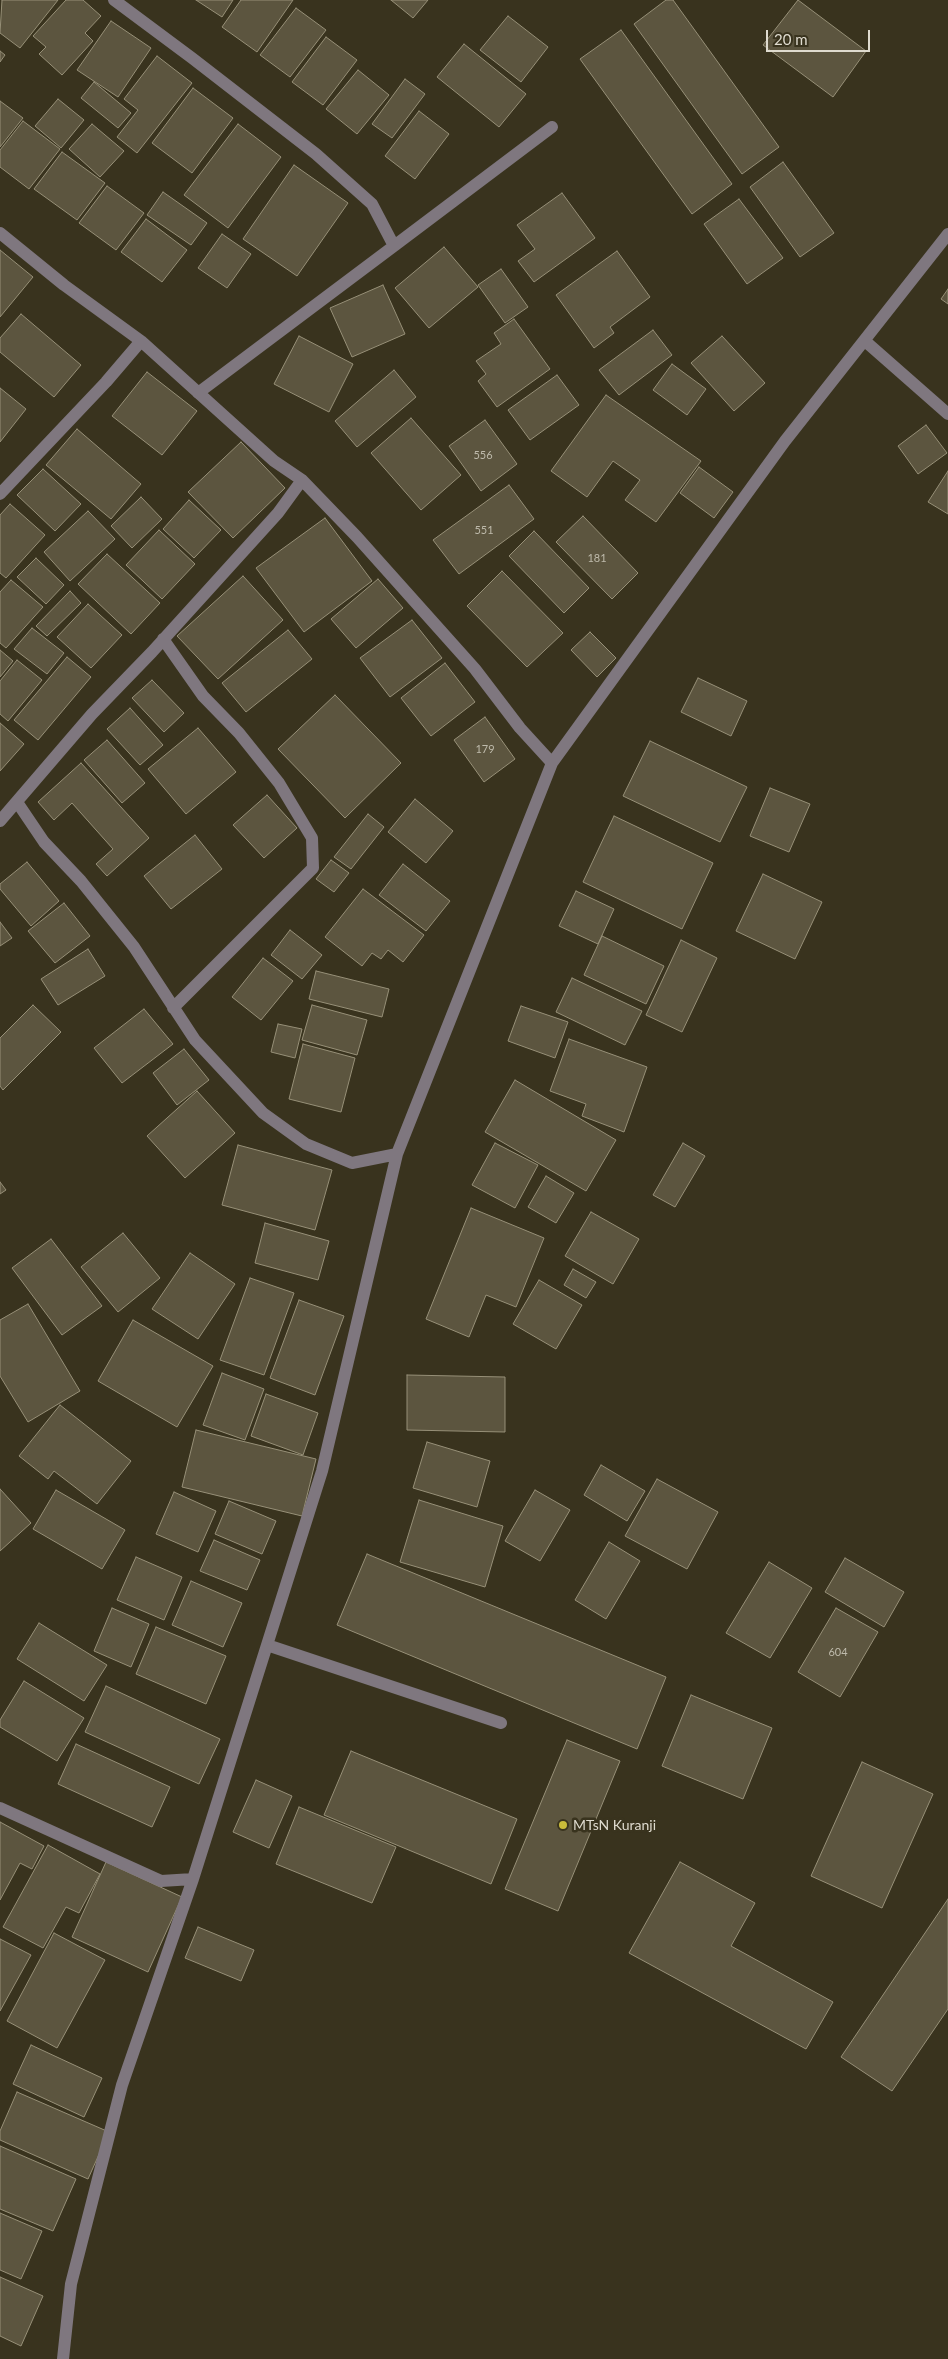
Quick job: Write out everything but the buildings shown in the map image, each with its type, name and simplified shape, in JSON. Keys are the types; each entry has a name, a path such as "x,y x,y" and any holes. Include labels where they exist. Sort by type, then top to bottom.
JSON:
{"street":[{"path":"114,0 316,154 372,204 394,246"},
{"path":"198,393 552,127"},
{"path":"0,232 64,285 141,341 274,461 302,480 358,537 475,669 520,728 552,763"},
{"path":"63,2359 71,2284 122,2085 193,1878 322,1471 397,1154 552,763 785,441 948,234"},
{"path":"0,494 106,382 141,341"},
{"path":"865,341 948,414"},
{"path":"0,821 92,714 278,513 302,480"},
{"path":"163,639 203,696 238,733 279,783 312,838 313,868 173,1008"},
{"path":"17,802 44,842 81,881 134,947 195,1040 263,1113 306,1144 352,1163 397,1154"},
{"path":"267,1645 501,1723"},
{"path":"0,1808 161,1881 193,1878"}],"place":[{"name":"MTsN Kuranji","path":"563,1825"}]}
